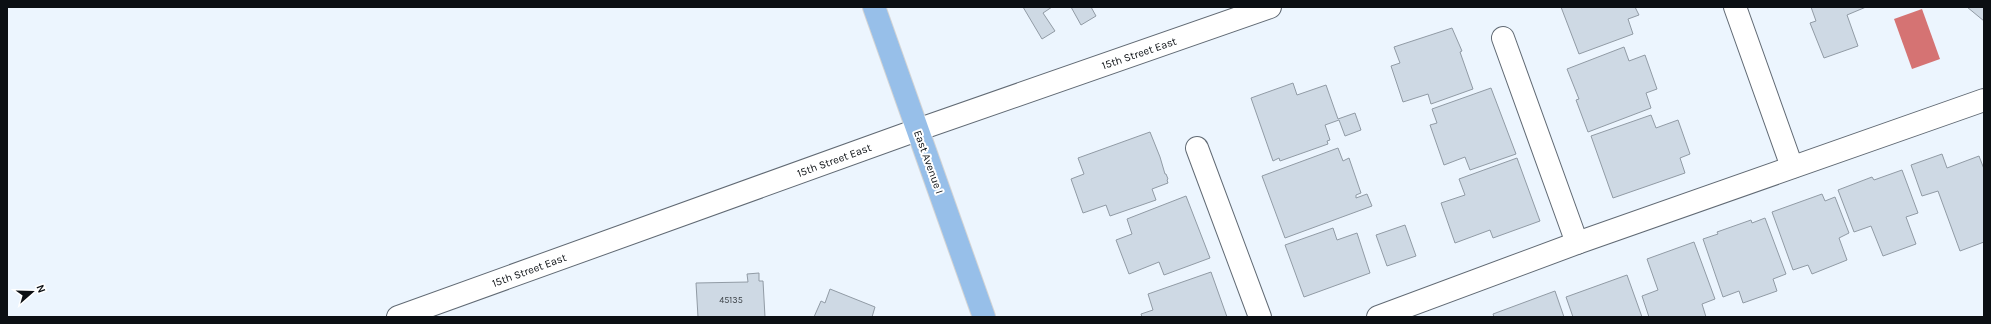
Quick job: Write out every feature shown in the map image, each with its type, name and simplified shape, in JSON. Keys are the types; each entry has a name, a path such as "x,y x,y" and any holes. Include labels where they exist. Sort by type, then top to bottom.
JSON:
{"main road":[{"name":"East Avenue I","path":"874,7 984,317"}],"street":[{"name":"15th Street East","path":"398,317 917,130 1270,7"},
{"path":"1735,7 1792,167"},
{"path":"1503,38 1577,243"},
{"path":"1378,317 1577,243 1984,100"},
{"path":"1198,148 1260,317"}],"shaded area":[{"path":"1922,9 1940,59 1912,69 1894,19"}],"building":[{"path":"1023,7 1052,7 1043,13 1055,31 1042,39"},
{"path":"1071,7 1091,7 1096,16 1081,25"},
{"path":"1561,7 1635,7 1639,15 1628,19 1633,34 1579,54"},
{"path":"1811,7 1866,7 1847,15 1858,46 1824,58 1810,23 1816,21"},
{"path":"1967,7 1984,7 1984,21"},
{"path":"1452,28 1462,51 1460,52 1473,89 1431,104 1428,94 1403,102 1391,66 1400,63 1394,47"},
{"path":"1624,47 1629,61 1645,55 1657,89 1646,93 1651,108 1588,132 1576,100 1579,99 1567,69"},
{"path":"1293,83 1297,95 1326,85 1338,119 1355,113 1361,130 1345,136 1339,120 1325,125 1330,140 1327,141 1328,144 1280,161 1279,158 1273,161 1251,98"},
{"path":"1491,88 1516,154 1470,170 1465,157 1444,165 1430,125 1437,123 1432,109"},
{"path":"1651,115 1656,128 1678,120 1690,154 1680,158 1685,173 1613,198 1591,136"},
{"path":"1150,132 1168,179 1168,183 1152,189 1156,200 1110,216 1106,205 1083,213 1071,179 1084,174 1078,158"},
{"path":"1338,148 1343,161 1349,158 1361,193 1356,195 1356,198 1367,194 1372,206 1285,238 1262,176"},
{"path":"1942,154 1947,168 1979,156 1984,169 1984,242 1960,251 1938,191 1922,196 1911,165"},
{"path":"1517,158 1540,221 1493,238 1490,230 1455,243 1441,203 1465,195 1459,179"},
{"path":"1902,170 1918,213 1906,217 1916,244 1883,256 1871,226 1854,232 1838,190 1872,177 1874,180"},
{"path":"1822,194 1825,201 1835,197 1849,233 1839,238 1847,260 1812,274 1808,265 1793,270 1772,212"},
{"path":"1186,196 1210,258 1164,275 1159,262 1129,274 1116,240 1132,234 1127,219"},
{"path":"1765,218 1786,274 1773,279 1777,291 1743,303 1739,291 1723,297 1703,239 1718,234 1717,232 1751,220 1752,223"},
{"path":"1405,225 1416,256 1387,266 1376,235"},
{"path":"1333,228 1337,240 1357,233 1370,273 1304,297 1285,245"},
{"path":"1694,242 1715,299 1702,304 1706,317 1649,317 1642,296 1658,290 1647,259"},
{"path":"1211,272 1227,317 1142,317 1141,314 1153,310 1148,294"},
{"path":"759,273 759,281 763,281 765,317 698,317 696,283 748,282 747,274"},
{"path":"1627,275 1642,317 1573,317 1566,297"},
{"path":"830,289 875,307 872,317 814,317 821,301 825,303"},
{"path":"1555,291 1564,317 1494,317 1493,314"}]}
